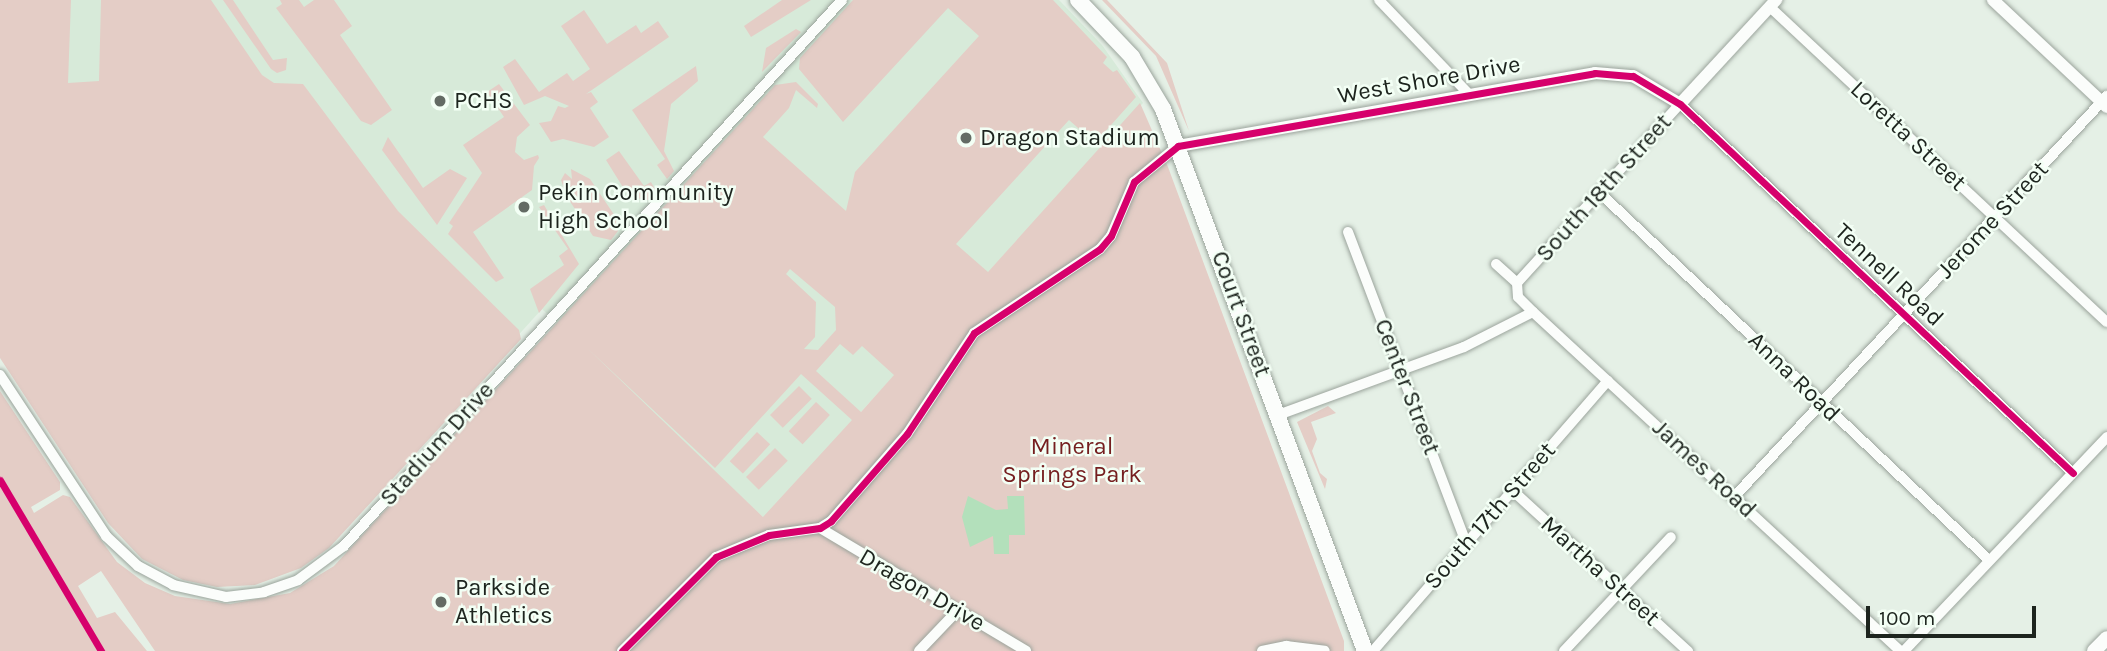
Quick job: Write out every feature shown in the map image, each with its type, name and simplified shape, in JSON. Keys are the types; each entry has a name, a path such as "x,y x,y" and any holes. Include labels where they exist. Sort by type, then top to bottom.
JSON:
{"main road":[{"name":"Court Street","path":"1078,0 1139,66 1178,146 1365,651"},
{"path":"2094,651 2107,638"}],"street":[{"name":"Stadium Drive","path":"0,376 106,536 138,566 173,585 226,597 264,592 298,580 344,546 842,0"},
{"path":"1379,0 1466,92"},
{"path":"1993,0 2105,102"},
{"name":"South 18th Street","path":"1517,284 1773,3"},
{"name":"Loretta Street","path":"1773,3 1995,218 2107,322"},
{"name":"West Shore Drive","path":"1178,146 1466,92 1614,72 1650,83 1680,104"},
{"name":"Jerome Street","path":"1734,497 2105,102"},
{"name":"Tennell Road","path":"1680,104 2073,473"},
{"path":"622,651 716,557 769,535 820,528 850,503 883,466 974,333 1100,249 1111,236 1133,183 1154,161 1178,146"},
{"name":"Anna Road","path":"1600,193 1989,560"},
{"name":"Center Street","path":"1348,232 1466,542"},
{"name":"James Road","path":"1496,264 1517,284 1518,298 1902,651"},
{"path":"1278,415 1464,347 1533,312"},
{"name":"South 17th Street","path":"1373,651 1608,381"},
{"path":"1902,651 2107,437"},
{"name":"Martha Street","path":"1512,491 1688,651"},
{"name":"Dragon Drive","path":"820,528 1026,651"},
{"path":"1564,651 1671,537"},
{"path":"919,651 958,610"},
{"path":"1262,651 1294,646 1325,651"}],"shaded area":[{"name":"Pekin Community High School","path":"0,0 1059,0 1102,45 1143,103 764,518 542,309 323,550"},
{"path":"968,496 996,510 1008,509 1007,496 1024,496 1025,535 1009,535 1009,554 994,554 993,536 970,547 962,517"}],"green space":[{"path":"0,0 71,0 68,83 99,81 101,0 211,0 262,75 274,83 303,84 398,211 519,330 521,339 329,548 301,568 255,585 217,587 183,580 142,559 108,523 0,358"},
{"path":"223,0 233,0 273,60 287,58 286,70 277,73 271,69"},
{"path":"280,0 299,0 304,7 314,0 334,0 352,26 340,35 392,110 371,125 361,121 276,8 282,4"},
{"path":"782,0 811,0 751,37 744,26"},
{"name":"Mineral Springs Park","path":"853,0 1053,0 1107,57 1103,63 1113,72 1117,70 1136,97 1095,143 1069,120 956,244 988,272 1140,103 1168,167 1344,641 1344,651 155,651 101,571 78,586 97,618 115,612 147,651 0,651 0,391 60,482 60,490 31,507 34,513 63,495 70,497 117,562 145,583 175,596 230,604 290,593 334,566 775,85 796,82 818,104 817,108 796,90 789,108 763,137 846,211 855,172 979,36 948,8 843,122 799,69 800,58","holes":["790,269 835,307 836,330 818,350 804,349 815,337 816,302 786,274","840,344 853,355 862,346 894,375 861,412 816,371","586,347 715,468 801,374 852,420 763,517"]},
{"path":"1102,0 1107,0 1167,63 1189,131 1156,56"},
{"path":"584,10 607,44 636,25 641,33 658,21 669,37 586,94 591,92 598,102 590,108 609,137 594,147 563,139 551,142 539,123 551,121 558,106 569,106 545,96 524,105 503,67 515,59 539,92 567,73 573,81 590,69 561,26"},
{"path":"796,29 801,32 762,72 766,48"},
{"path":"696,66 698,81 671,104 664,151 674,171 667,179 657,165 665,159 632,110"},
{"path":"499,84 530,125 517,137 515,152 524,160 538,155 539,158 534,166 532,190 473,232 504,278 496,282 448,234 453,226 449,223 482,173 463,145 504,117 487,92"},
{"path":"388,137 423,188 450,169 467,178 437,225 382,150"},
{"path":"619,151 644,186 651,182 656,191 648,200 629,197 606,160"},
{"path":"571,169 590,179 617,219 618,231 611,240 593,236 567,197 561,180 565,173 572,179"},
{"path":"544,205 579,264 539,313 530,289 564,265 559,256 568,249 539,207"},
{"path":"799,386 812,399 783,428 770,415"},
{"path":"816,402 830,415 803,444 789,431"},
{"path":"1328,406 1336,413 1311,422 1317,439 1312,451 1320,473 1327,479 1325,489 1297,422"},
{"path":"757,432 770,444 743,474 730,461"},
{"path":"775,448 788,461 759,490 746,477"}],"cycle path":[{"path":"622,651 716,557 769,535 820,528 831,521 907,434 974,333 1100,249 1111,236 1134,182 1178,146 1595,73 1633,76 1680,104 2073,473"},
{"path":"0,480 101,651"}],"place":[{"name":"PCHS","path":"440,101"},
{"name":"Dragon Stadium","path":"966,138"},
{"name":"Pekin Community High School","path":"524,207"},
{"name":"Parkside Athletics","path":"441,602"}]}
